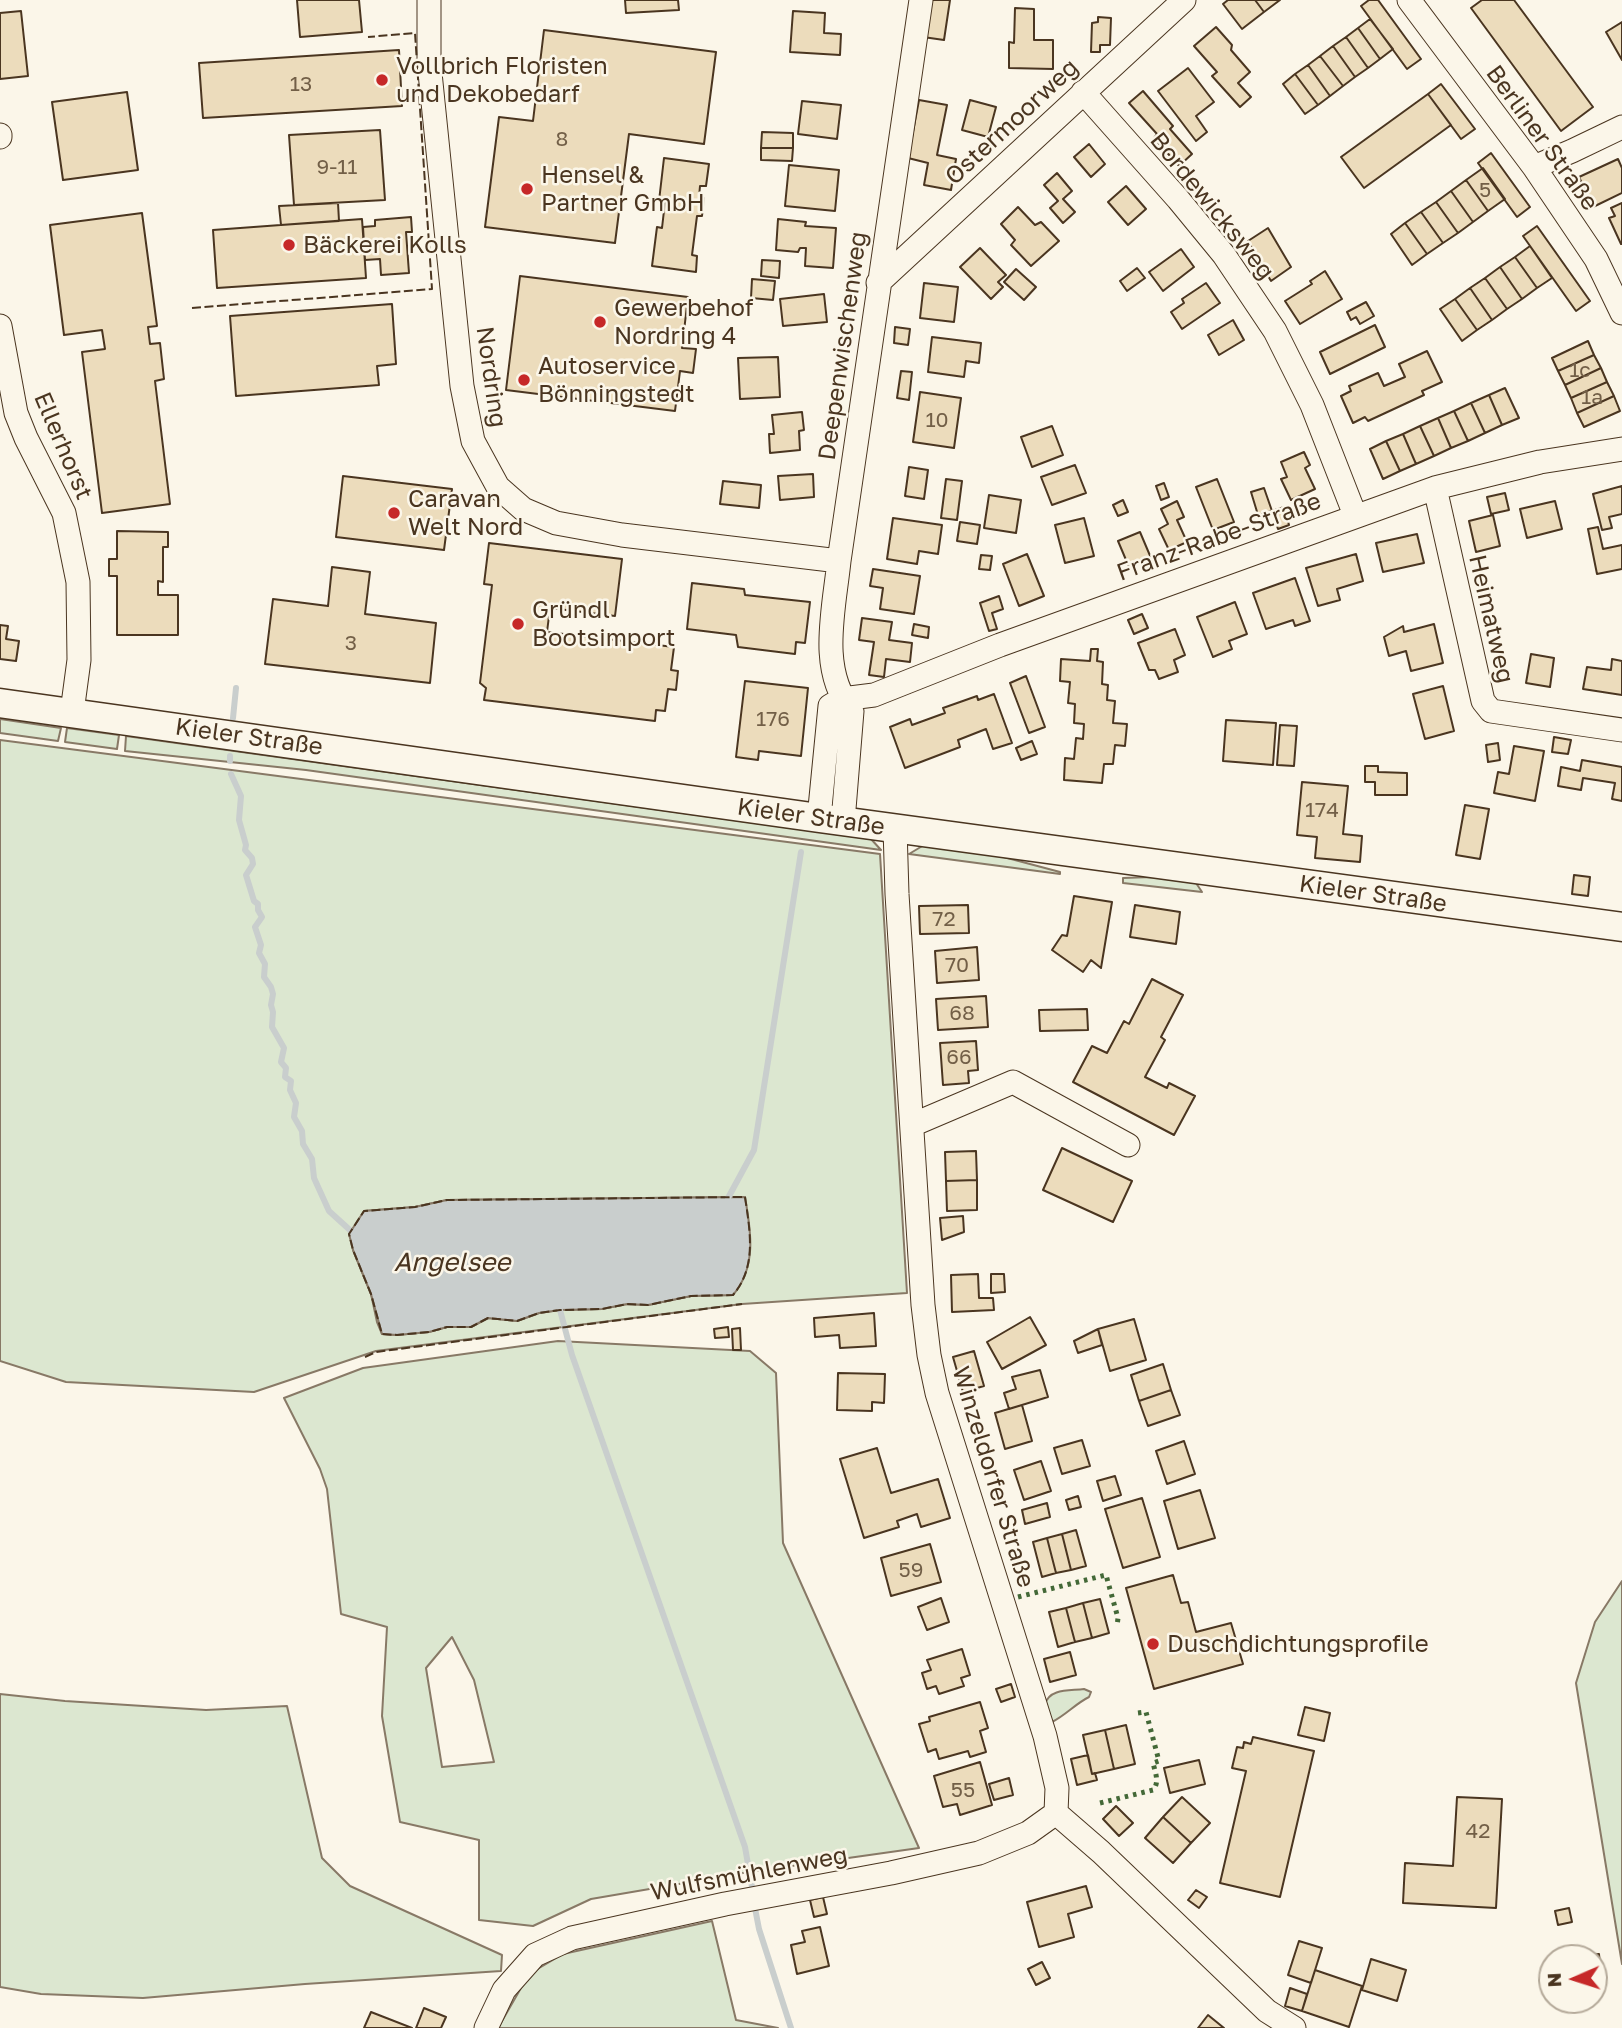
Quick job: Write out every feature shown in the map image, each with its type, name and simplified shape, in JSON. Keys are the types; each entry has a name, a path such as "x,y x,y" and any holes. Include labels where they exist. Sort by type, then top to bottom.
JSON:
{"main road":[{"name":"Kieler Straße","path":"0,703 831,820 1622,927"}],"street":[{"name":"Nordring","path":"429,0 429,63 462,386 473,441 498,487 523,509 556,523 622,535 839,561"},
{"name":"Deepenwischenweg","path":"831,820 852,711 842,699 832,669 832,633 839,561 921,0"},
{"name":"Ostermoorweg","path":"878,283 1184,0"},
{"name":"Berliner Straße","path":"1409,0 1534,167 1595,259 1622,313"},
{"name":"Bordewicksweg","path":"1083,92 1224,255 1275,331 1312,405 1355,515"},
{"path":"1534,167 1622,127"},
{"name":"Ellerhorst","path":"0,326 16,413 64,513 78,582 79,660 72,712"},
{"name":"Franz-Rabe-Straße","path":"842,699 874,695 1000,645 1435,488 1540,462 1622,449"},
{"name":"Heimatweg","path":"1435,488 1483,701 1491,711 1622,730"},
{"name":"Winzeldorfer Straße","path":"895,828 923,1305 932,1368 937,1393 1045,1736 1058,1788 1056,1813"},
{"path":"912,1125 1013,1082 1128,1144"},
{"path":"1056,1813 1101,1852 1267,2011 1294,2028"},
{"name":"Wulfsmühlenweg","path":"486,2028 504,1990 535,1955 572,1938 979,1853 1028,1833 1056,1813"}],"green space":[{"path":"0,719 61,728 58,741 0,733"},
{"path":"67,728 119,735 117,749 65,742"},
{"path":"126,736 871,839 881,850 306,770 125,751"},
{"path":"0,740 880,854 907,1293 742,1304 376,1351 254,1392 66,1382 0,1361","holes":["745,1197 733,1295 691,1296 648,1305 627,1304 602,1309 560,1310 539,1313 517,1321 488,1318 471,1327 447,1327 397,1335 382,1334 371,1294 353,1250 364,1211 415,1207 447,1200"]},
{"path":"924,845 996,855 1060,874 909,854"},
{"path":"1151,877 1196,883 1202,892 1123,883 1123,878"},
{"path":"558,1341 750,1351 776,1373 783,1543 919,1848 749,1872 591,1899 533,1926 479,1920 479,1840 400,1822 382,1716 387,1627 341,1614 327,1489 320,1469 284,1398 363,1368","holes":["452,1637 474,1680 494,1762 442,1767 426,1668"]},
{"path":"1622,1581 1622,1964 1576,1683 1595,1622"},
{"path":"1084,1689 1091,1692 1089,1697 1052,1722 1045,1704 1051,1695 1061,1691"},
{"path":"0,1694 206,1710 287,1706 322,1858 350,1886 502,1955 501,1971 143,1998 41,1994 0,1987"},
{"path":"712,1921 736,2020 778,2028 498,2028 529,1974 563,1954"}],"water":[{"name":"Angelsee","path":"745,1197 750,1236 749,1261 741,1284 733,1295 691,1296 648,1305 627,1304 602,1309 560,1310 539,1313 517,1321 488,1318 471,1327 447,1327 397,1335 382,1334 349,1234 364,1211 415,1207 447,1200"}],"building":[{"path":"297,0 359,0 362,32 300,37"},
{"path":"625,0 678,0 679,10 626,13"},
{"path":"928,0 950,0 944,40 923,37"},
{"path":"1228,0 1255,0 1264,12 1242,29 1223,4"},
{"path":"1255,0 1280,0 1264,12"},
{"path":"1369,0 1378,0 1421,59 1407,69 1361,6"},
{"path":"1482,0 1514,0 1593,107 1561,131 1471,8"},
{"path":"1015,8 1034,9 1034,40 1053,40 1053,69 1009,68 1009,42 1014,43"},
{"path":"21,11 28,76 0,79 0,13"},
{"path":"793,11 825,13 824,33 841,34 840,55 790,52"},
{"path":"1098,17 1111,18 1110,45 1100,45 1100,52 1091,52 1092,23 1098,22"},
{"path":"1370,19 1393,49 1380,59 1358,28"},
{"path":"1622,22 1622,60 1606,32"},
{"path":"1216,27 1250,72 1238,83 1251,97 1240,107 1212,76 1217,72 1194,46"},
{"path":"1358,28 1380,59 1368,68 1346,37"},
{"path":"544,30 716,52 704,144 629,134 615,243 485,227 499,117 533,121"},
{"path":"1346,37 1368,68 1355,77 1333,46"},
{"path":"1333,46 1355,77 1343,86 1320,56"},
{"path":"399,50 402,106 203,118 199,63"},
{"path":"1320,56 1343,86 1330,96 1308,65"},
{"path":"1308,65 1330,96 1318,105 1295,74"},
{"path":"1188,68 1214,102 1196,116 1207,132 1196,141 1158,91"},
{"path":"1295,74 1318,105 1305,114 1283,84"},
{"path":"1441,84 1475,129 1461,139 1428,94"},
{"path":"1143,91 1173,126 1170,129 1192,154 1179,166 1154,138 1157,134 1129,103"},
{"path":"127,92 138,170 63,180 52,102"},
{"path":"1428,94 1451,125 1364,188 1341,157"},
{"path":"919,100 947,105 937,155 956,159 951,190 924,185 928,163 908,158"},
{"path":"970,100 996,107 988,137 962,130"},
{"path":"802,101 841,105 837,139 798,134"},
{"path":"380,130 385,200 294,205 289,135"},
{"path":"762,132 793,133 793,148 761,148"},
{"path":"1089,144 1105,164 1091,177 1074,157"},
{"path":"761,148 793,148 792,161 761,160"},
{"path":"1491,153 1530,207 1517,217 1478,163"},
{"path":"664,158 709,164 706,186 700,186 699,197 704,198 702,216 697,216 692,255 697,256 696,272 652,266 657,227 662,228 665,202 659,201"},
{"path":"1618,159 1622,168 1622,193 1593,207 1579,177"},
{"path":"789,165 839,170 835,211 785,206"},
{"path":"1483,168 1505,199 1488,211 1466,180"},
{"path":"1057,173 1072,191 1063,199 1075,212 1063,223 1050,208 1058,201 1044,185"},
{"path":"1466,180 1488,211 1473,222 1451,191"},
{"path":"1126,186 1146,209 1128,225 1108,202"},
{"path":"1451,191 1473,222 1458,233 1436,202"},
{"path":"1436,202 1458,233 1443,243 1421,212"},
{"path":"338,203 339,221 281,225 279,206"},
{"path":"1622,203 1621,244 1609,218 1615,216 1611,208"},
{"path":"1018,207 1035,225 1041,222 1059,241 1031,266 1011,245 1015,240 1001,224"},
{"path":"1421,212 1443,243 1427,254 1405,223"},
{"path":"142,213 157,326 148,327 150,344 160,343 164,379 155,381 170,504 102,513 82,352 105,349 102,330 64,335 50,225"},
{"path":"411,217 412,232 406,232 409,273 381,275 380,259 365,260 363,227 375,226 375,220"},
{"name":"Bäckerei Kolls","path":"362,219 366,278 217,288 213,230"},
{"path":"778,219 806,222 805,226 836,228 833,268 805,266 806,248 800,248 798,252 776,250"},
{"path":"1405,223 1427,254 1412,265 1391,234"},
{"path":"1537,226 1590,301 1576,311 1523,236"},
{"path":"1268,228 1291,267 1271,281 1248,241"},
{"path":"1530,246 1552,278 1537,288 1515,257"},
{"path":"980,248 1006,275 998,282 1003,287 991,299 960,267"},
{"path":"1181,249 1194,267 1163,291 1149,272"},
{"path":"1515,257 1537,288 1522,299 1500,267"},
{"path":"762,260 780,261 779,278 761,276"},
{"path":"1500,267 1522,299 1507,309 1485,278"},
{"path":"1137,268 1145,278 1127,291 1120,281"},
{"path":"1016,269 1036,287 1024,300 1004,282"},
{"path":"1325,271 1342,299 1300,324 1285,301 1312,284 1310,281"},
{"name":"Gewerbehof Nordring 4","path":"520,276 688,297 682,348 696,349 693,373 680,371 675,411 506,390"},
{"path":"1485,278 1507,309 1492,320 1470,288"},
{"path":"752,279 775,281 773,300 751,298"},
{"path":"924,283 958,287 954,322 920,318"},
{"path":"1206,283 1220,303 1182,329 1171,312 1184,303 1182,299"},
{"path":"1470,288 1492,320 1477,330 1455,299"},
{"path":"824,294 827,322 783,326 780,299"},
{"path":"1455,299 1477,330 1462,341 1440,309"},
{"path":"1366,302 1374,316 1360,324 1356,317 1351,320 1347,312"},
{"path":"392,304 396,364 377,366 379,385 236,396 230,316"},
{"path":"1233,320 1244,340 1219,355 1208,335"},
{"path":"1375,325 1385,347 1330,374 1320,352"},
{"path":"895,327 910,329 908,345 894,343"},
{"path":"932,337 981,343 979,363 966,361 964,377 928,372"},
{"path":"1588,341 1594,355 1558,371 1552,358"},
{"path":"1427,351 1442,382 1422,391 1424,395 1368,421 1365,417 1353,423 1341,396 1351,391 1349,386 1378,373 1384,386 1405,377 1399,364"},
{"path":"1594,355 1601,368 1565,385 1558,371"},
{"path":"778,357 780,397 740,399 738,358"},
{"path":"1601,368 1607,382 1571,398 1565,385"},
{"path":"901,371 912,372 909,400 897,398"},
{"path":"1607,382 1614,396 1577,413 1571,398"},
{"path":"1505,388 1519,418 1502,425 1489,395"},
{"path":"920,392 961,398 954,448 913,442"},
{"path":"1489,395 1502,425 1485,433 1471,403"},
{"path":"1614,396 1620,411 1584,427 1577,413"},
{"path":"1471,403 1485,433 1468,441 1454,411"},
{"path":"1454,411 1468,441 1451,448 1438,418"},
{"path":"802,412 804,430 799,431 800,450 770,453 769,434 774,434 772,415"},
{"path":"1438,418 1451,448 1434,456 1420,426"},
{"path":"1052,426 1063,455 1032,467 1021,437"},
{"path":"1420,426 1434,456 1416,464 1403,434"},
{"path":"1403,434 1416,464 1400,471 1386,441"},
{"path":"1386,441 1400,471 1383,479 1370,449"},
{"path":"1304,452 1310,465 1305,468 1315,489 1291,500 1281,479 1287,477 1281,462"},
{"path":"1075,465 1086,493 1052,505 1041,477"},
{"path":"909,467 928,470 924,499 905,496"},
{"path":"813,474 814,497 780,500 778,476"},
{"name":"Caravan Welt Nord","path":"343,476 452,489 444,550 336,537"},
{"path":"946,479 962,481 957,520 941,518"},
{"path":"1217,479 1234,522 1213,530 1196,487"},
{"path":"723,481 761,485 759,508 720,504"},
{"path":"1164,483 1169,497 1161,500 1156,486"},
{"path":"1622,486 1622,514 1609,517 1612,528 1602,530 1593,494"},
{"path":"1264,488 1272,511 1258,515 1251,492"},
{"path":"1505,493 1509,510 1491,514 1487,497"},
{"path":"989,495 1021,500 1016,533 984,528"},
{"path":"1123,500 1128,512 1118,516 1113,505"},
{"path":"1177,501 1184,517 1177,520 1187,542 1169,550 1159,529 1168,524 1161,509"},
{"path":"1555,501 1562,529 1527,538 1520,509"},
{"path":"1284,507 1289,525 1278,529 1272,511"},
{"path":"1493,515 1500,546 1476,552 1469,521"},
{"path":"893,518 942,525 938,554 919,551 917,564 887,559"},
{"path":"1084,518 1094,556 1065,563 1055,525"},
{"path":"960,522 980,525 977,544 957,541"},
{"path":"1598,527 1603,549 1622,545 1622,569 1597,574 1588,529"},
{"path":"117,531 168,532 168,547 163,547 163,582 158,581 158,595 178,595 178,635 117,635 117,576 109,576 109,559 117,559"},
{"path":"1140,532 1151,558 1129,567 1118,541"},
{"path":"1417,534 1424,563 1383,572 1376,543"},
{"name":"Gründl Bootsimport","path":"489,543 622,559 615,616 550,608 547,632 674,647 671,670 678,671 676,690 668,689 665,711 656,710 655,721 484,700 486,688 480,683 492,585 484,584"},
{"path":"1027,554 1044,596 1019,606 1003,564"},
{"path":"1356,554 1363,581 1337,589 1340,600 1318,606 1306,568"},
{"path":"981,555 992,556 990,570 979,569"},
{"name":"Caravan Welt Nord","path":"332,567 370,572 365,614 436,623 430,683 265,664 273,599 328,606"},
{"path":"873,569 920,576 914,614 880,609 883,588 870,586"},
{"path":"1295,578 1310,621 1295,626 1293,620 1266,629 1253,593"},
{"path":"692,583 744,589 745,595 810,602 805,643 796,642 795,654 738,647 736,635 687,629"},
{"path":"999,596 1003,609 992,613 997,629 989,631 980,603"},
{"path":"1235,602 1247,634 1229,641 1232,649 1213,657 1197,617"},
{"path":"1142,614 1148,628 1134,634 1128,620"},
{"path":"862,618 892,622 889,640 912,643 910,662 886,659 884,677 869,675 874,642 859,640"},
{"path":"914,624 929,627 928,638 912,635"},
{"path":"1434,624 1443,663 1411,671 1406,651 1389,656 1384,637 1403,626 1404,632"},
{"path":"0,625 8,626 6,639 19,641 16,661 0,659"},
{"path":"1175,629 1185,655 1174,660 1178,672 1159,679 1155,670 1149,670 1138,643"},
{"path":"1091,649 1098,649 1097,661 1103,662 1102,684 1108,685 1107,700 1115,701 1113,723 1127,724 1125,746 1115,745 1113,764 1104,764 1102,783 1064,780 1065,758 1074,759 1076,738 1083,739 1084,724 1074,723 1075,704 1068,703 1070,682 1060,681 1061,659 1090,661"},
{"path":"1531,654 1554,658 1550,687 1526,683"},
{"path":"1612,659 1622,661 1622,695 1583,689 1587,667 1611,670"},
{"path":"1026,676 1045,727 1029,733 1010,683"},
{"path":"745,681 808,688 801,756 759,751 758,760 736,757"},
{"path":"1443,686 1454,731 1425,739 1413,694"},
{"path":"994,694 1012,743 993,749 986,729 958,740 960,747 905,768 890,727 910,719 912,725 945,713 943,708 977,696 978,700"},
{"path":"1226,720 1276,723 1273,765 1223,761"},
{"path":"1280,725 1297,726 1294,766 1277,765"},
{"path":"1554,737 1571,740 1568,754 1552,752"},
{"path":"1032,741 1037,754 1021,760 1016,748"},
{"path":"1498,743 1500,760 1488,762 1486,745"},
{"path":"1514,746 1544,751 1535,801 1494,793 1498,772 1509,774"},
{"path":"1582,760 1622,767 1622,801 1612,799 1615,783 1583,778 1581,790 1558,786 1561,767 1580,771"},
{"path":"1365,766 1378,766 1378,772 1407,773 1407,795 1375,795 1375,782 1365,782"},
{"path":"1302,782 1348,786 1343,834 1362,836 1360,862 1315,858 1317,837 1297,835"},
{"path":"1465,805 1489,809 1480,859 1456,855"},
{"path":"1574,875 1590,877 1588,896 1572,894"},
{"path":"1074,896 1112,902 1101,968 1091,960 1083,972 1052,950 1062,935 1067,936"},
{"path":"968,905 969,933 920,934 919,906"},
{"path":"1135,905 1180,912 1176,944 1130,937"},
{"path":"977,947 979,980 937,983 935,951"},
{"path":"1152,979 1183,995 1161,1037 1165,1040 1145,1077 1167,1088 1169,1083 1195,1096 1174,1135 1073,1082 1092,1046 1107,1053 1124,1021 1129,1024"},
{"path":"986,996 988,1027 938,1030 936,999"},
{"path":"1087,1009 1088,1030 1040,1031 1039,1010"},
{"path":"976,1041 978,1070 968,1071 969,1083 943,1085 940,1043"},
{"path":"1062,1148 1132,1181 1113,1222 1043,1190"},
{"path":"976,1151 977,1180 946,1181 945,1152"},
{"path":"977,1180 977,1210 947,1211 946,1181"},
{"path":"963,1216 964,1232 942,1240 940,1218"},
{"path":"978,1274 979,1298 993,1298 994,1310 952,1312 951,1275"},
{"path":"991,1274 1004,1274 1005,1292 991,1293"},
{"path":"874,1313 876,1346 840,1348 839,1335 815,1337 814,1318"},
{"path":"1030,1317 1046,1345 1002,1369 987,1342"},
{"path":"1134,1319 1146,1360 1110,1371 1098,1329"},
{"path":"728,1327 729,1337 715,1338 714,1329"},
{"path":"740,1328 741,1350 733,1350 732,1329"},
{"path":"1098,1329 1102,1345 1078,1353 1074,1341"},
{"path":"974,1351 984,1386 963,1392 953,1357"},
{"path":"1163,1364 1171,1390 1139,1401 1131,1375"},
{"path":"1040,1370 1048,1397 1009,1409 1004,1393 1016,1389 1012,1377"},
{"path":"838,1373 885,1374 884,1403 872,1402 872,1411 837,1410"},
{"path":"1171,1390 1180,1415 1148,1426 1139,1401"},
{"path":"1022,1405 1032,1441 1005,1449 995,1413"},
{"path":"1082,1440 1090,1466 1062,1474 1054,1448"},
{"path":"1184,1441 1195,1474 1167,1484 1156,1451"},
{"path":"877,1448 891,1493 938,1479 950,1518 921,1527 917,1514 897,1521 899,1527 864,1538 840,1459"},
{"path":"1041,1461 1051,1491 1024,1500 1014,1470"},
{"path":"1115,1476 1121,1495 1103,1501 1097,1481"},
{"path":"1200,1490 1215,1538 1178,1549 1164,1501"},
{"path":"1078,1496 1081,1507 1069,1510 1066,1500"},
{"path":"1142,1498 1160,1557 1123,1568 1105,1509"},
{"path":"1047,1503 1050,1517 1025,1524 1022,1510"},
{"path":"1076,1530 1086,1566 1071,1570 1062,1534"},
{"path":"1062,1534 1071,1570 1056,1573 1047,1538"},
{"path":"1047,1538 1056,1573 1042,1577 1033,1542"},
{"path":"930,1544 941,1582 891,1596 881,1558"},
{"path":"1173,1575 1181,1603 1188,1602 1196,1632 1231,1623 1243,1664 1154,1689 1126,1588"},
{"path":"941,1598 949,1622 927,1630 918,1607"},
{"path":"1100,1599 1109,1633 1092,1638 1083,1603"},
{"path":"1083,1603 1092,1638 1075,1642 1066,1608"},
{"path":"1066,1608 1075,1642 1058,1647 1049,1612"},
{"path":"962,1649 970,1675 961,1678 964,1686 939,1694 936,1686 927,1689 922,1673 931,1670 927,1660"},
{"path":"1070,1652 1076,1675 1050,1682 1044,1659"},
{"path":"1011,1684 1015,1697 1001,1702 996,1689"},
{"path":"980,1702 988,1728 980,1731 986,1752 970,1757 968,1751 939,1759 936,1749 928,1752 919,1724 930,1721 929,1717"},
{"path":"1305,1707 1330,1713 1324,1741 1298,1735"},
{"path":"1126,1725 1135,1764 1114,1769 1105,1730"},
{"path":"1105,1730 1114,1769 1092,1774 1083,1735"},
{"path":"1253,1737 1314,1751 1280,1897 1220,1883 1246,1771 1232,1768 1237,1747 1243,1748 1244,1742 1251,1744"},
{"path":"1088,1755 1092,1774 1095,1773 1097,1780 1077,1785 1071,1759"},
{"path":"1199,1760 1205,1784 1170,1793 1164,1768"},
{"path":"980,1762 992,1805 960,1815 957,1804 943,1807 934,1776"},
{"path":"1009,1778 1013,1795 994,1800 989,1784"},
{"path":"1182,1797 1210,1823 1191,1843 1163,1817"},
{"path":"1457,1797 1502,1799 1496,1908 1403,1903 1405,1863 1453,1866"},
{"path":"1116,1806 1133,1823 1119,1836 1103,1819"},
{"path":"1163,1817 1191,1843 1173,1863 1145,1838"},
{"path":"1086,1886 1092,1907 1068,1914 1074,1937 1039,1947 1027,1902"},
{"path":"1196,1890 1207,1897 1199,1908 1188,1900"},
{"path":"823,1897 827,1914 814,1917 810,1900"},
{"path":"1569,1908 1572,1922 1558,1925 1555,1911"},
{"path":"820,1927 829,1966 797,1974 791,1945 805,1942 802,1931"},
{"path":"1299,1941 1322,1948 1311,1983 1288,1975"},
{"path":"1371,1959 1406,1970 1397,2001 1362,1990"},
{"path":"1042,1962 1050,1978 1036,1985 1028,1969"},
{"path":"1315,1970 1362,1986 1349,2027 1302,2011"},
{"path":"1290,1988 1307,1994 1302,2011 1285,2006"},
{"path":"424,2008 446,2017 441,2028 416,2028"},
{"path":"371,2012 412,2028 364,2028"},
{"path":"1208,2015 1224,2028 1198,2028"}],"waterway":[{"path":"233,718 236,688"},
{"path":"230,756 230,761"},
{"path":"231,774 241,796 239,820 245,850 252,858 253,864 246,875 262,917 255,927 261,945 259,953 265,964 264,977 273,994 272,1027 284,1048 281,1062 286,1068 285,1077 291,1081 290,1090 296,1103 294,1117 302,1131 303,1144 312,1159 314,1178 329,1211 351,1231"},
{"path":"728,1198 754,1150 801,852"},
{"path":"560,1310 572,1355 745,1847 753,1893"},
{"path":"754,1903 759,1929 791,2028"}],"hedge":[{"path":"1018,1597 1106,1575 1118,1618 1117,1626"},
{"path":"1100,1803 1153,1790 1155,1787 1153,1763 1159,1761 1146,1712 1138,1713"}],"fence":[{"path":"192,308 432,289 415,33 368,37"},
{"path":"745,1197 750,1236 749,1261 741,1284 733,1295 691,1296 648,1305 627,1304 602,1309 560,1310 539,1313 517,1321 488,1318 471,1327 447,1327 397,1335 382,1334 349,1234 364,1211 415,1207 447,1200 745,1197"},
{"path":"365,1357 376,1352 742,1304"}],"place":[{"name":"Vollbrich Floristen und Dekobedarf","path":"382,80"},
{"name":"Hensel & Partner GmbH","path":"527,189"},
{"name":"Bäckerei Kolls","path":"289,245"},
{"name":"Gewerbehof Nordring 4","path":"600,322"},
{"name":"Autoservice Bönningstedt","path":"524,380"},
{"name":"Caravan Welt Nord","path":"394,513"},
{"name":"Gründl Bootsimport","path":"518,624"},
{"name":"Duschdichtungsprofile","path":"1153,1644"}]}
